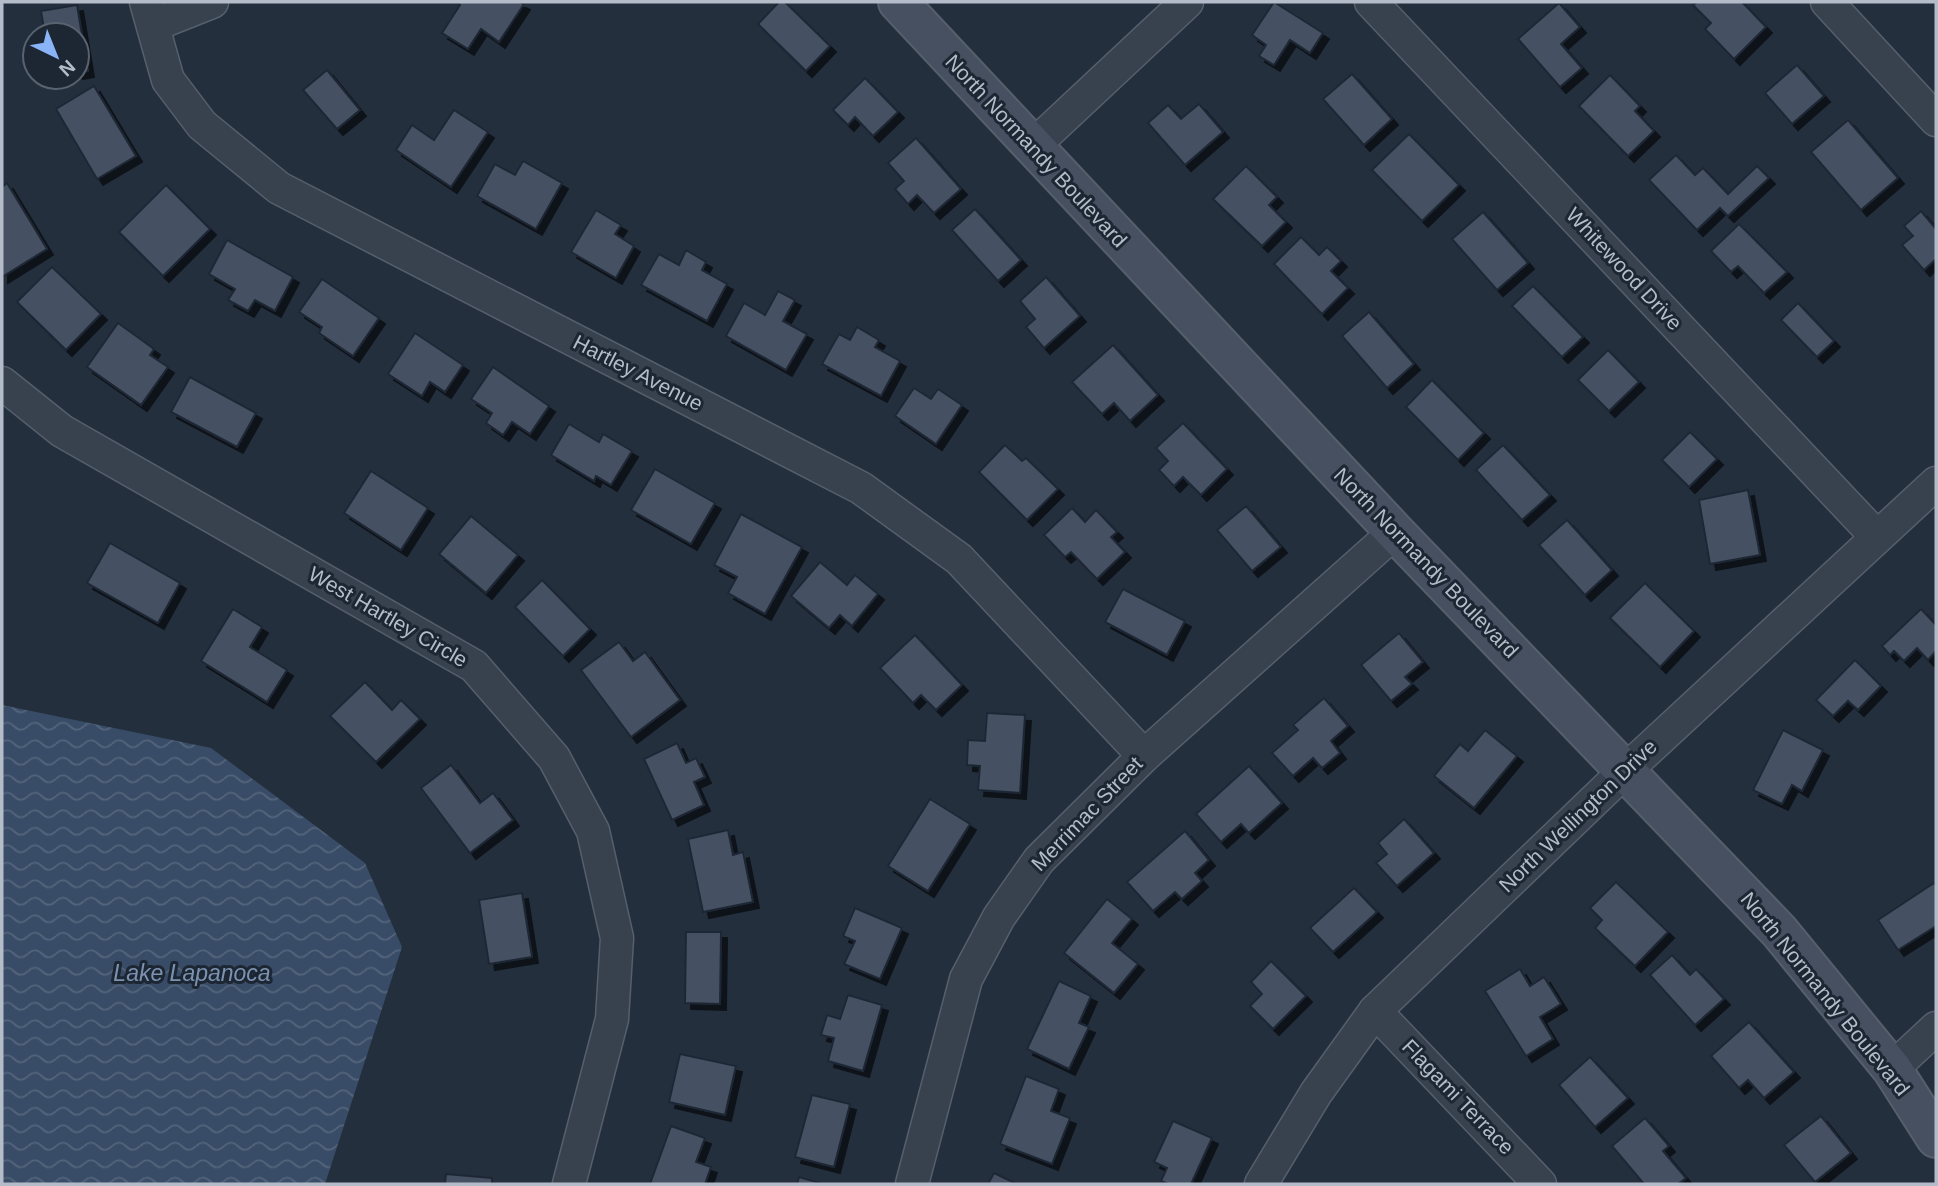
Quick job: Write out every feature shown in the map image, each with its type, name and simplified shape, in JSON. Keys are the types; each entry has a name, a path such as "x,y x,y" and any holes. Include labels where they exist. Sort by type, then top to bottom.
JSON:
{"street":[{"path":"150,13 212,2"},
{"name":"North Normandy Boulevard","path":"898,2 1032,148 1395,532 1779,931 1892,1069 1936,1138"},
{"path":"1032,148 1187,2"},
{"name":"Whitewood Drive","path":"1371,2 1877,537"},
{"path":"1827,2 1936,120"},
{"name":"Hartley Avenue","path":"150,13 168,80 202,125 279,188 861,488 960,559 1144,756"},
{"name":"West Hartley Circle","path":"2,383 62,431 474,666 554,758 593,831 617,938 612,1019 569,1184"},
{"name":"North Wellington Drive","path":"1261,1184 1316,1093 1375,1011 1626,770 1936,483"},
{"name":"Merrimac Street","path":"912,1184 966,979 999,918 1039,860 1144,756 1395,532"},
{"name":"Flagami Terrace","path":"1375,1011 1540,1184"},
{"path":"1892,1069 1936,1028"}],"water":[{"name":"Lake Lapanoca","path":"2,705 211,748 365,863 402,947 325,1184 2,1184"}],"building":[{"path":"456,2 524,4 499,42 481,29 468,49 442,33 460,5"},
{"path":"779,2 785,2 830,46 806,71 758,24"},
{"path":"1274,2 1323,33 1310,53 1290,40 1274,65 1259,56 1266,45 1252,35"},
{"path":"1697,2 1742,2 1766,27 1734,59 1705,29 1711,23 1693,5"},
{"path":"1559,3 1580,27 1561,44 1582,68 1560,87 1518,39"},
{"path":"77,5 80,21 43,21 41,11"},
{"path":"1797,65 1824,96 1792,124 1765,93"},
{"path":"327,70 360,110 337,129 303,90"},
{"path":"1352,74 1392,119 1364,145 1323,99"},
{"path":"1610,75 1640,106 1635,111 1654,131 1628,156 1579,106"},
{"path":"865,78 898,112 873,136 855,117 848,125 833,110"},
{"path":"94,86 136,156 97,179 56,109 86,91 91,91"},
{"path":"1199,104 1223,132 1185,165 1148,123 1168,105 1181,119"},
{"path":"454,110 488,132 451,187 396,150 412,125 434,140"},
{"path":"1848,120 1898,178 1861,210 1811,152"},
{"path":"1409,134 1459,185 1422,221 1372,170"},
{"path":"916,138 961,189 934,213 917,195 908,204 895,189 904,181 888,163"},
{"path":"1676,155 1695,175 1703,168 1728,194 1757,166 1769,178 1728,216 1720,208 1697,230 1649,180"},
{"path":"523,161 562,183 536,229 477,196 495,164 515,175"},
{"path":"1246,166 1277,197 1269,205 1286,222 1262,246 1213,199"},
{"path":"7,183 47,249 2,277 2,187"},
{"path":"166,185 210,229 163,276 119,232"},
{"path":"975,209 1021,260 998,281 952,230"},
{"path":"596,210 621,225 615,234 634,246 616,278 571,252"},
{"path":"1921,211 1936,229 1936,259 1924,270 1902,245 1913,236 1904,226"},
{"path":"1483,212 1528,263 1497,290 1452,239"},
{"path":"1739,224 1787,272 1764,293 1738,266 1731,272 1711,251"},
{"path":"1301,237 1319,255 1327,247 1341,261 1331,271 1348,288 1322,314 1274,264"},
{"path":"227,240 293,277 275,311 255,300 248,311 228,300 235,289 209,274"},
{"path":"686,250 706,262 702,270 727,284 707,321 641,285 659,254 679,265"},
{"path":"52,267 101,314 66,350 17,302"},
{"path":"1046,277 1080,316 1044,348 1026,327 1035,319 1020,301"},
{"path":"322,279 379,318 353,356 319,333 322,327 299,312"},
{"path":"1533,286 1583,337 1562,357 1512,306"},
{"path":"778,291 795,300 783,321 807,334 786,370 726,336 744,303 765,315"},
{"path":"1798,303 1834,341 1817,357 1781,320"},
{"path":"1369,312 1414,364 1387,388 1342,336"},
{"path":"118,323 154,349 150,355 168,367 141,405 87,367"},
{"path":"857,327 879,340 875,347 900,361 881,396 822,364 839,334 850,340"},
{"path":"415,333 463,365 445,392 430,382 422,396 388,374"},
{"path":"1113,345 1158,395 1130,421 1114,403 1102,414 1072,382"},
{"path":"1608,350 1639,382 1609,411 1578,380"},
{"path":"493,367 549,406 530,434 512,422 503,435 486,423 492,413 471,399"},
{"path":"190,377 256,413 237,447 171,412"},
{"path":"1432,380 1484,433 1458,460 1406,407"},
{"path":"914,388 931,399 938,389 962,405 936,444 895,416"},
{"path":"1183,423 1227,469 1201,495 1183,477 1174,486 1159,470 1168,461 1156,448"},
{"path":"569,424 599,442 603,434 632,451 611,485 596,476 594,481 551,455"},
{"path":"1690,432 1717,459 1689,487 1662,460"},
{"path":"1005,445 1022,461 1026,458 1058,489 1027,520 979,472"},
{"path":"1503,445 1550,495 1522,520 1476,470"},
{"path":"655,469 715,503 691,544 631,510"},
{"path":"371,471 428,508 401,550 344,513"},
{"path":"1748,490 1760,555 1710,564 1699,500"},
{"path":"1246,506 1281,547 1252,571 1217,530"},
{"path":"1072,508 1085,522 1096,510 1117,532 1111,537 1125,552 1097,579 1071,552 1065,557 1044,535"},
{"path":"741,514 802,547 765,614 728,593 737,577 714,565"},
{"path":"471,516 518,555 486,593 439,554"},
{"path":"1567,520 1612,570 1585,595 1539,545"},
{"path":"110,543 180,583 158,623 87,583"},
{"path":"820,562 847,585 855,575 878,594 852,626 840,615 829,628 791,596"},
{"path":"542,580 590,629 563,656 515,607"},
{"path":"1645,583 1694,631 1660,667 1610,618"},
{"path":"1123,589 1185,621 1167,655 1105,622"},
{"path":"233,609 262,627 250,647 287,670 267,702 201,661"},
{"path":"1921,609 1936,625 1936,651 1928,660 1917,648 1904,661 1894,651 1890,655 1882,646"},
{"path":"1399,633 1423,662 1405,677 1412,684 1391,701 1361,665"},
{"path":"915,635 962,685 936,710 921,695 913,703 880,668"},
{"path":"619,642 633,661 645,652 680,700 631,737 581,670"},
{"path":"1855,660 1881,686 1858,710 1848,701 1833,716 1816,700"},
{"path":"365,682 392,710 401,700 420,719 376,762 330,716"},
{"path":"1324,698 1348,726 1331,741 1340,753 1322,768 1313,758 1293,776 1272,753 1298,730 1293,725"},
{"path":"987,713 1025,715 1020,793 978,790 980,766 967,765 968,740 985,741"},
{"path":"1485,730 1517,756 1474,808 1434,776 1460,744 1468,751"},
{"path":"1783,730 1823,750 1802,791 1792,785 1782,804 1753,790"},
{"path":"677,743 686,763 696,758 705,777 694,782 704,805 672,820 644,759"},
{"path":"451,765 480,803 493,793 513,820 470,853 421,788"},
{"path":"1249,766 1282,803 1249,833 1241,824 1221,842 1196,814"},
{"path":"930,799 970,824 928,891 888,866"},
{"path":"1404,819 1434,853 1397,886 1376,863 1387,854 1378,843"},
{"path":"728,830 733,855 743,852 753,902 703,912 688,839"},
{"path":"1185,831 1209,860 1195,873 1202,881 1182,899 1175,892 1153,911 1127,882"},
{"path":"1616,882 1668,932 1635,966 1595,928 1602,920 1590,908"},
{"path":"1934,883 1936,926 1898,950 1878,920"},
{"path":"1354,888 1377,912 1333,952 1310,928"},
{"path":"522,893 532,957 489,964 479,900"},
{"path":"1107,899 1132,919 1112,943 1138,964 1114,993 1064,953"},
{"path":"855,908 902,928 880,979 844,964 855,941 843,936"},
{"path":"686,932 721,932 720,1004 685,1003"},
{"path":"1672,955 1690,975 1696,969 1724,999 1695,1025 1650,975"},
{"path":"1271,961 1306,996 1273,1029 1250,1006 1262,994 1251,982"},
{"path":"1520,969 1530,986 1544,977 1561,1004 1540,1017 1553,1039 1526,1056 1485,991"},
{"path":"1059,981 1091,996 1079,1023 1089,1027 1069,1069 1027,1049"},
{"path":"848,995 882,1005 863,1071 828,1061 834,1038 821,1035 827,1015 840,1019"},
{"path":"1749,1022 1794,1072 1764,1098 1748,1080 1739,1088 1711,1056"},
{"path":"680,1054 736,1066 725,1115 669,1102"},
{"path":"1590,1057 1628,1098 1595,1127 1559,1085"},
{"path":"1026,1076 1059,1089 1051,1111 1070,1118 1052,1164 1000,1144"},
{"path":"812,1095 850,1104 834,1167 795,1157"},
{"path":"1821,1116 1851,1153 1815,1182 1784,1145"},
{"path":"1645,1118 1669,1146 1663,1151 1686,1178 1678,1184 1644,1184 1612,1146"},
{"path":"1173,1121 1212,1138 1191,1184 1168,1184 1161,1181 1167,1168 1154,1162"},
{"path":"671,1126 705,1138 696,1162 711,1167 705,1184 650,1184"},
{"path":"994,1173 1017,1184 988,1184"},
{"path":"446,1174 492,1178 492,1184 445,1184"},
{"path":"799,1177 823,1184 797,1184"}]}
